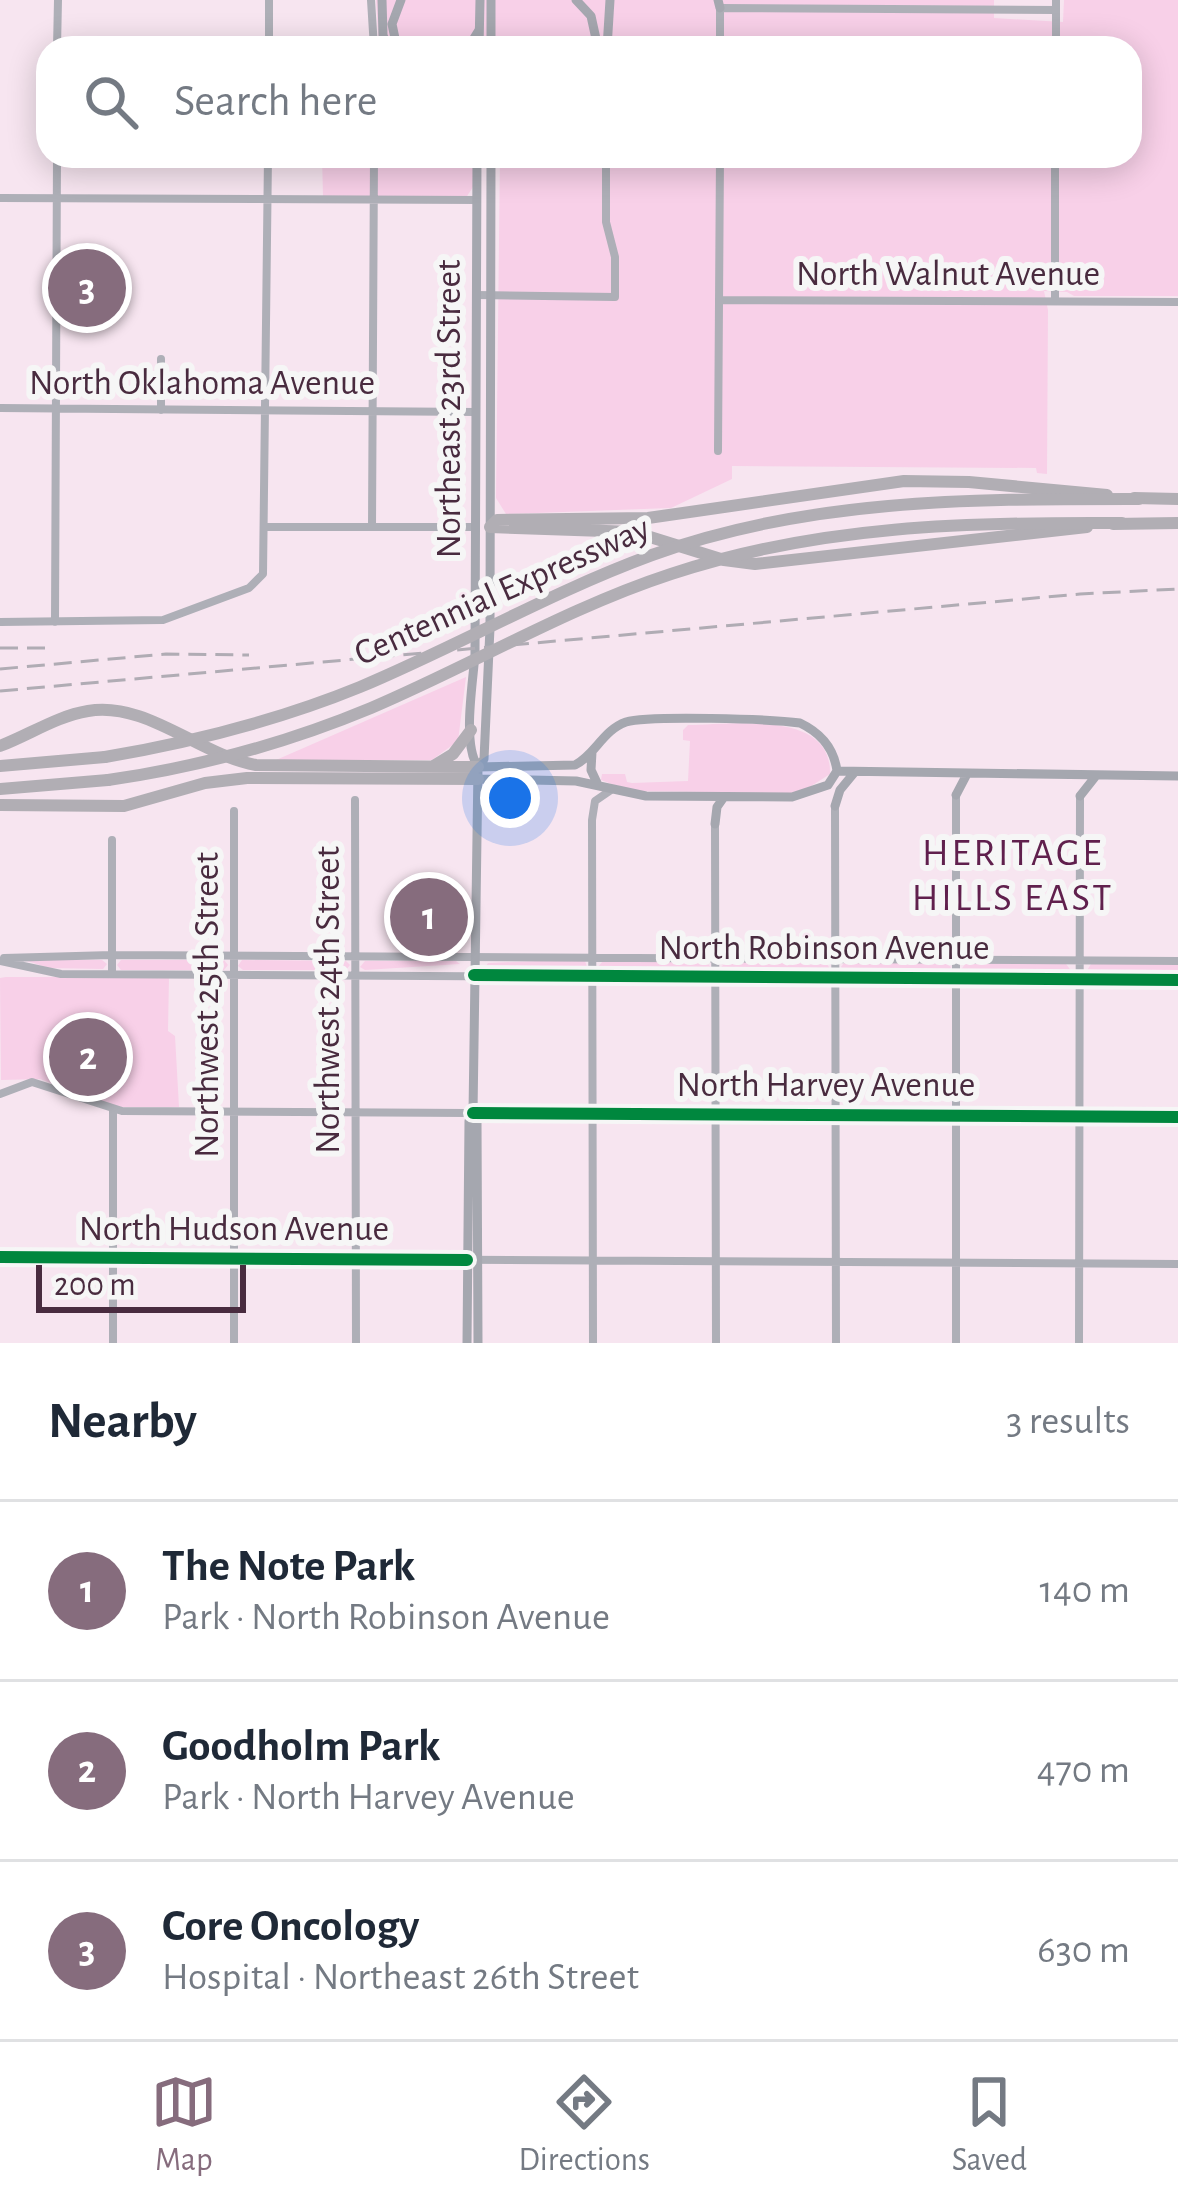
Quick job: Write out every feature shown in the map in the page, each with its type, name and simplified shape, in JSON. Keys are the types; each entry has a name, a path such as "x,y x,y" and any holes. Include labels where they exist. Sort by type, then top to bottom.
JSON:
{"highway":[{"path":"483,527 497,520 603,520 724,508 904,481 1025,485 1139,499"},
{"name":"Centennial Expressway","path":"0,766 105,757 223,734 316,704 601,575 728,532 826,512 909,502 1178,499"},
{"path":"483,527 634,532 740,563 772,563 1122,523"},
{"name":"Centennial Expressway","path":"0,789 108,780 221,758 325,726 599,601 734,556 808,539 903,526 1178,523"},
{"path":"0,746 75,714 102,710 140,718 245,763 434,766 478,773"},
{"path":"434,766 453,754 471,730"},
{"path":"0,805 124,806 205,783 247,778 478,773"}],"main road":[{"path":"382,0 383,36"},
{"path":"395,36 392,24 401,0"},
{"path":"479,36 480,0"},
{"path":"491,0 492,36"},
{"path":"575,0 591,16 598,36"},
{"path":"604,36 610,0"},
{"path":"475,36 479,30"},
{"name":"Northeast 23rd Street","path":"477,168 476,412 488,675 484,759 478,773"},
{"name":"Northeast 23rd Street","path":"478,773 472,759 471,730 483,527 491,168"},
{"path":"638,720 789,722 816,731 832,751 837,771 828,785 800,796 634,796 598,784 478,773 562,767 584,760 614,728 638,720"},
{"path":"592,752 591,770 598,784"},
{"path":"837,771 1178,776"},
{"path":"835,806 854,772"},
{"path":"467,1343 478,1120 473,1113 478,773"},
{"path":"956,795 967,774"},
{"path":"1080,796 1096,775"},
{"path":"715,824 724,796"},
{"path":"472,1260 478,1343"}],"street":[{"path":"58,0 58,36"},
{"path":"269,0 269,36"},
{"path":"371,0 373,36"},
{"path":"720,36 719,4 1056,5 1056,36"},
{"path":"55,622 57,168"},
{"path":"0,622 163,620 249,588 265,568 268,168"},
{"path":"371,527 374,168"},
{"path":"476,295 615,296 615,257 605,222 606,168"},
{"path":"718,451 720,168"},
{"path":"1055,168 1055,301"},
{"path":"0,198 476,200"},
{"name":"North Walnut Avenue","path":"719,300 1178,302"},
{"path":"161,359 161,410"},
{"name":"North Oklahoma Avenue","path":"0,408 476,412"},
{"path":"266,526 483,527"},
{"path":"593,1343 592,820 596,800 612,790"},
{"path":"956,795 956,1343"},
{"path":"1079,1343 1080,796"},
{"name":"Northwest 24th Street","path":"355,800 356,1343"},
{"path":"835,806 836,1343"},
{"name":"Northwest 25th Street","path":"233,811 234,1343"},
{"path":"715,824 716,1343"},
{"path":"112,840 112,974"},
{"name":"North Robinson Avenue","path":"0,960 475,956 1178,961"},
{"name":"North Robinson Avenue","path":"0,960 62,974 1178,980"},
{"name":"North Harvey Avenue","path":"0,1094 32,1082 113,1110 1178,1117"},
{"path":"113,1110 113,1343"},
{"name":"North Hudson Avenue","path":"0,1257 1178,1264"}],"shaded area":[{"path":"376,0 994,0 994,18 1063,22 1064,0 1178,0 1178,296 1074,296 1044,291 1048,310 1047,474 1037,473 1036,468 732,466 732,479 671,508 506,514 496,498 500,168 1142,168 1142,36 378,36"},
{"path":"322,168 473,168 473,187 467,196 323,196"},
{"path":"466,677 458,741 432,760 276,760"},
{"path":"753,723 798,730 815,739 826,753 830,774 791,793 630,791 601,780 602,774 625,774 632,783 688,781 690,741 683,740 683,730 688,725"},
{"path":"21,959 102,960 107,964 103,969 49,968"},
{"path":"121,960 224,960 228,965 224,970 121,970 117,965"},
{"path":"242,960 346,961 350,965 346,970 243,970 238,966"},
{"path":"365,961 460,964 365,970 360,967"},
{"path":"585,961 587,967 582,972 484,969 488,963"},
{"path":"603,961 705,961 711,967 706,973 603,973 597,968"},
{"path":"726,962 826,962 830,969 825,973 725,974 721,967"},
{"path":"844,963 945,963 951,967 946,975 846,974 841,967"},
{"path":"966,963 1066,964 1072,972 965,975 960,971"},
{"path":"1091,964 1178,964 1178,976 1091,976 1086,972"},
{"path":"169,977 168,1031 175,1036 179,1107 113,1107 40,1079 1,1080 0,978"}],"railway":[{"path":"0,691 1178,589"},
{"path":"0,648 49,648"},
{"path":"0,669 166,654 249,655"}],"cycle path":[{"path":"474,975 1178,980"},
{"path":"473,1113 1178,1117"},
{"path":"0,1257 467,1260"}],"place":[{"name":"Core Oncology","path":"87,288"},
{"name":"The Note Park","path":"429,917"},
{"name":"Goodholm Park","path":"88,1057"}],"district":[{"name":"HERITAGE HILLS EAST","path":"1013,876"}]}
